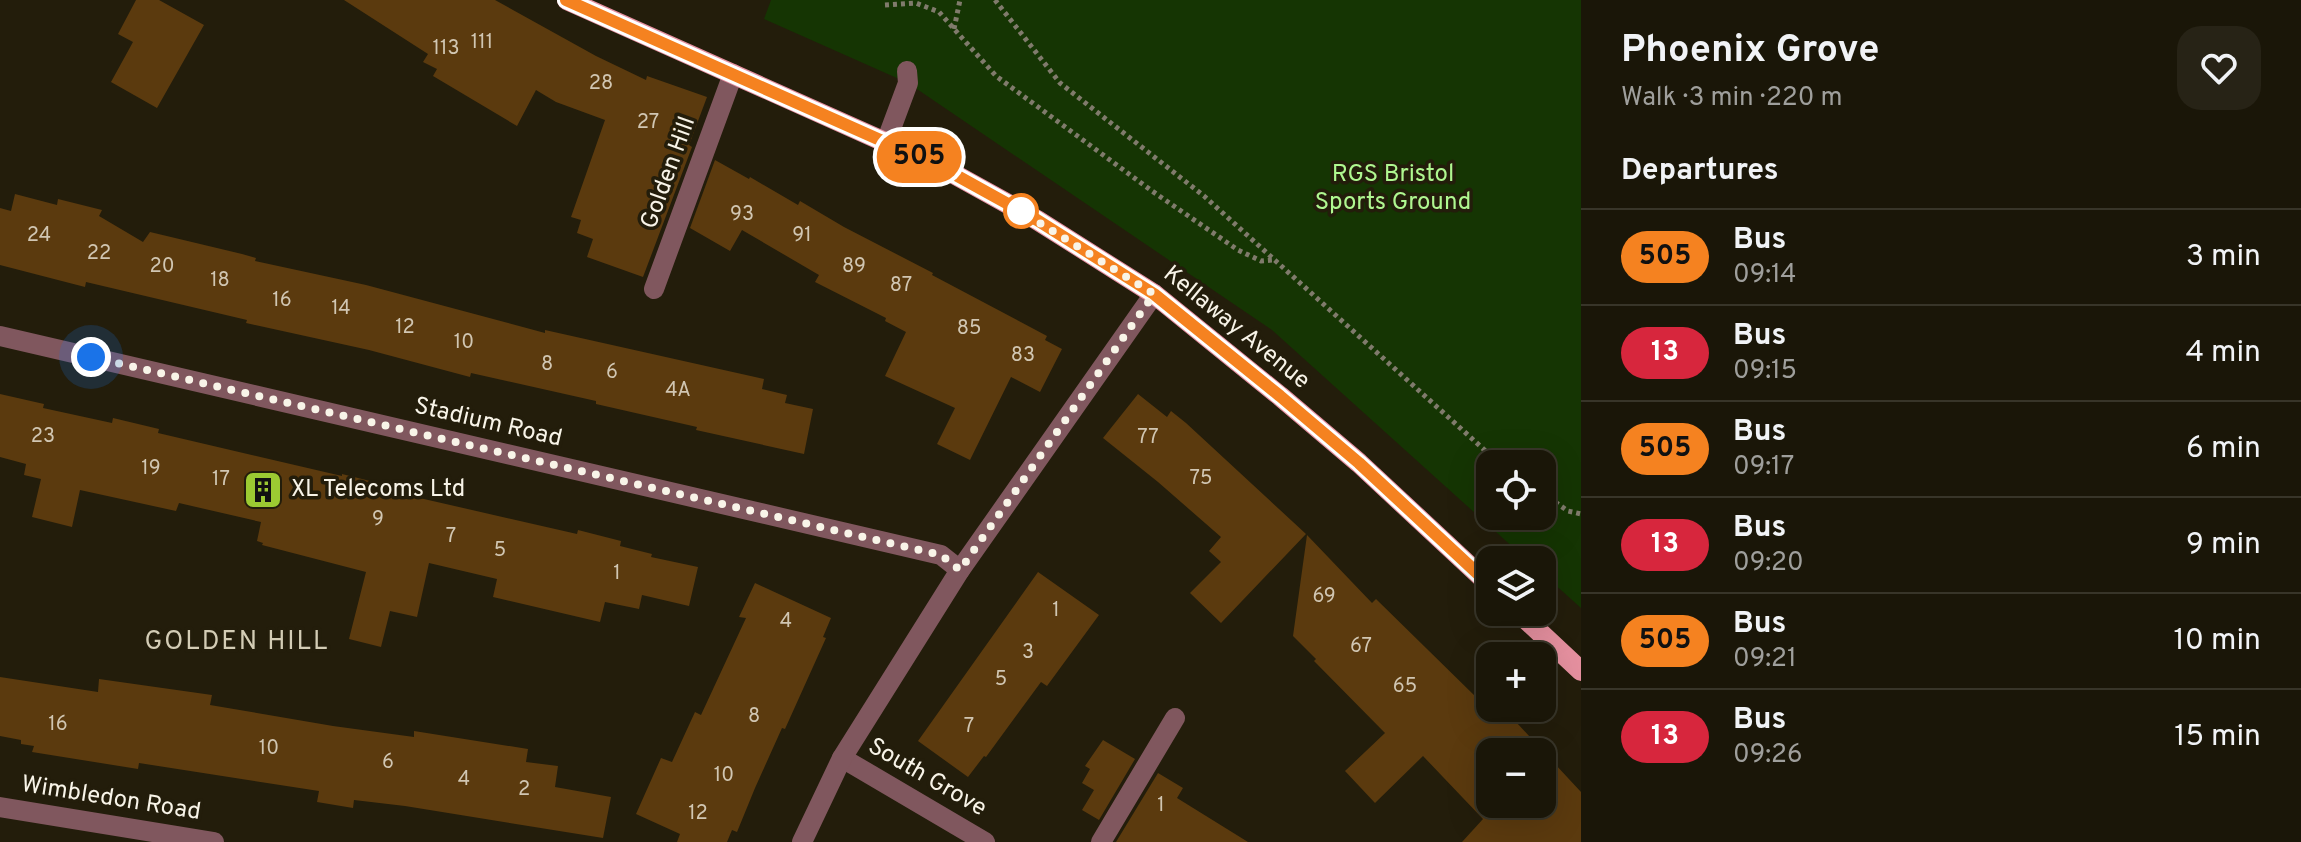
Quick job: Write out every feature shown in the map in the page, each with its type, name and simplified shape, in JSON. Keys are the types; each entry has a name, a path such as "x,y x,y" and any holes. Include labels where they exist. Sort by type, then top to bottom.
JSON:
{"main road":[{"name":"Kellaway Avenue","path":"567,0 943,168 1028,215 1154,294 1359,463 1476,572"},
{"path":"1533,626 1581,671"}],"street":[{"path":"886,142 908,83 907,71"},
{"name":"Golden Hill","path":"654,289 733,74"},
{"path":"802,842 842,758 960,570 1154,294"},
{"name":"Stadium Road","path":"0,336 941,555 960,570"},
{"path":"1101,842 1175,718"},
{"name":"South Grove","path":"842,758 985,842"},
{"name":"Wimbledon Road","path":"0,807 214,842"}],"path":[{"path":"954,29 960,0"},
{"path":"995,0 1060,83 1204,196 1484,450"},
{"path":"885,5 916,3 939,12 996,76 1238,250 1261,261 1274,260"},
{"path":"1556,503 1568,511 1581,514"}],"green space":[{"name":"RGS Bristol Sports Ground","path":"771,0 1581,0 1581,608 1556,586 1556,546 1511,546 1494,530 1556,530 1556,450 1476,450 1476,514 1272,330 908,83 764,19"}],"building":[{"path":"136,0 159,0 204,25 157,108 111,82 133,42 118,34"},
{"path":"344,0 495,0 646,80 647,76 707,97 689,145 692,147 643,277 587,257 593,239 577,233 581,220 571,217 605,120 556,102 536,90 517,126 433,76 437,69 423,62 428,54"},
{"path":"715,160 798,205 800,201 1047,336 1045,340 1062,349 1040,392 1011,377 970,460 937,444 955,408 885,376 906,332 885,321 886,318 815,282 819,275 742,230 730,251 690,228"},
{"path":"15,194 57,205 58,199 102,210 99,216 143,242 150,232 545,333 545,330 764,379 762,389 787,395 785,403 813,409 804,454 696,430 697,427 596,404 596,401 471,373 470,377 369,350 246,323 247,320 86,282 85,287 0,265 0,208 11,211"},
{"path":"0,394 44,404 43,408 112,423 113,418 159,429 158,433 342,474 390,486 389,491 577,534 578,530 621,541 620,546 652,554 651,557 698,567 689,606 642,595 639,609 605,602 600,622 493,597 497,579 429,563 417,617 390,611 381,647 349,639 366,572 262,545 257,541 261,522 179,503 176,511 80,490 72,527 32,517 41,479 24,475 26,464 0,457"},
{"path":"1138,394 1167,417 1171,411 1186,423 1306,534 1221,623 1190,593 1221,562 1209,551 1221,537 1103,438"},
{"path":"1307,535 1372,603 1376,599 1476,697 1476,722 1516,722 1531,738 1476,738 1476,812 1423,756 1375,803 1345,771 1385,733 1314,661 1316,659 1293,636"},
{"path":"1038,572 1099,615 1047,686 1041,682 968,777 918,741"},
{"path":"755,583 831,618 823,637 826,638 785,729 782,728 737,832 732,830 727,842 677,842 680,834 636,814 661,758 672,762 695,712 701,715 746,618 739,617"},
{"path":"0,677 98,692 99,679 212,695 210,705 333,726 414,737 414,731 528,749 526,762 558,766 555,787 611,797 603,838 405,806 354,800 353,808 317,802 319,791 139,763 138,769 32,752 34,746 0,736"},
{"path":"1103,740 1135,759 1099,820 1082,810 1094,790 1082,783 1090,769 1085,766"},
{"path":"1556,765 1581,792 1581,842 1462,842 1483,819 1556,818"},
{"path":"1158,773 1183,788 1177,798 1248,842 1116,842"}],"bus line":[{"name":"505","path":"566,0 943,168 1037,220 1154,294 1359,463 1476,572"}],"place":[{"name":"XL Telecoms Ltd","path":"263,490"}],"district":[{"name":"GOLDEN HILL","path":"237,642"}],"route":[{"path":"91,357 941,555 960,570 1154,294 1021,211"}]}
